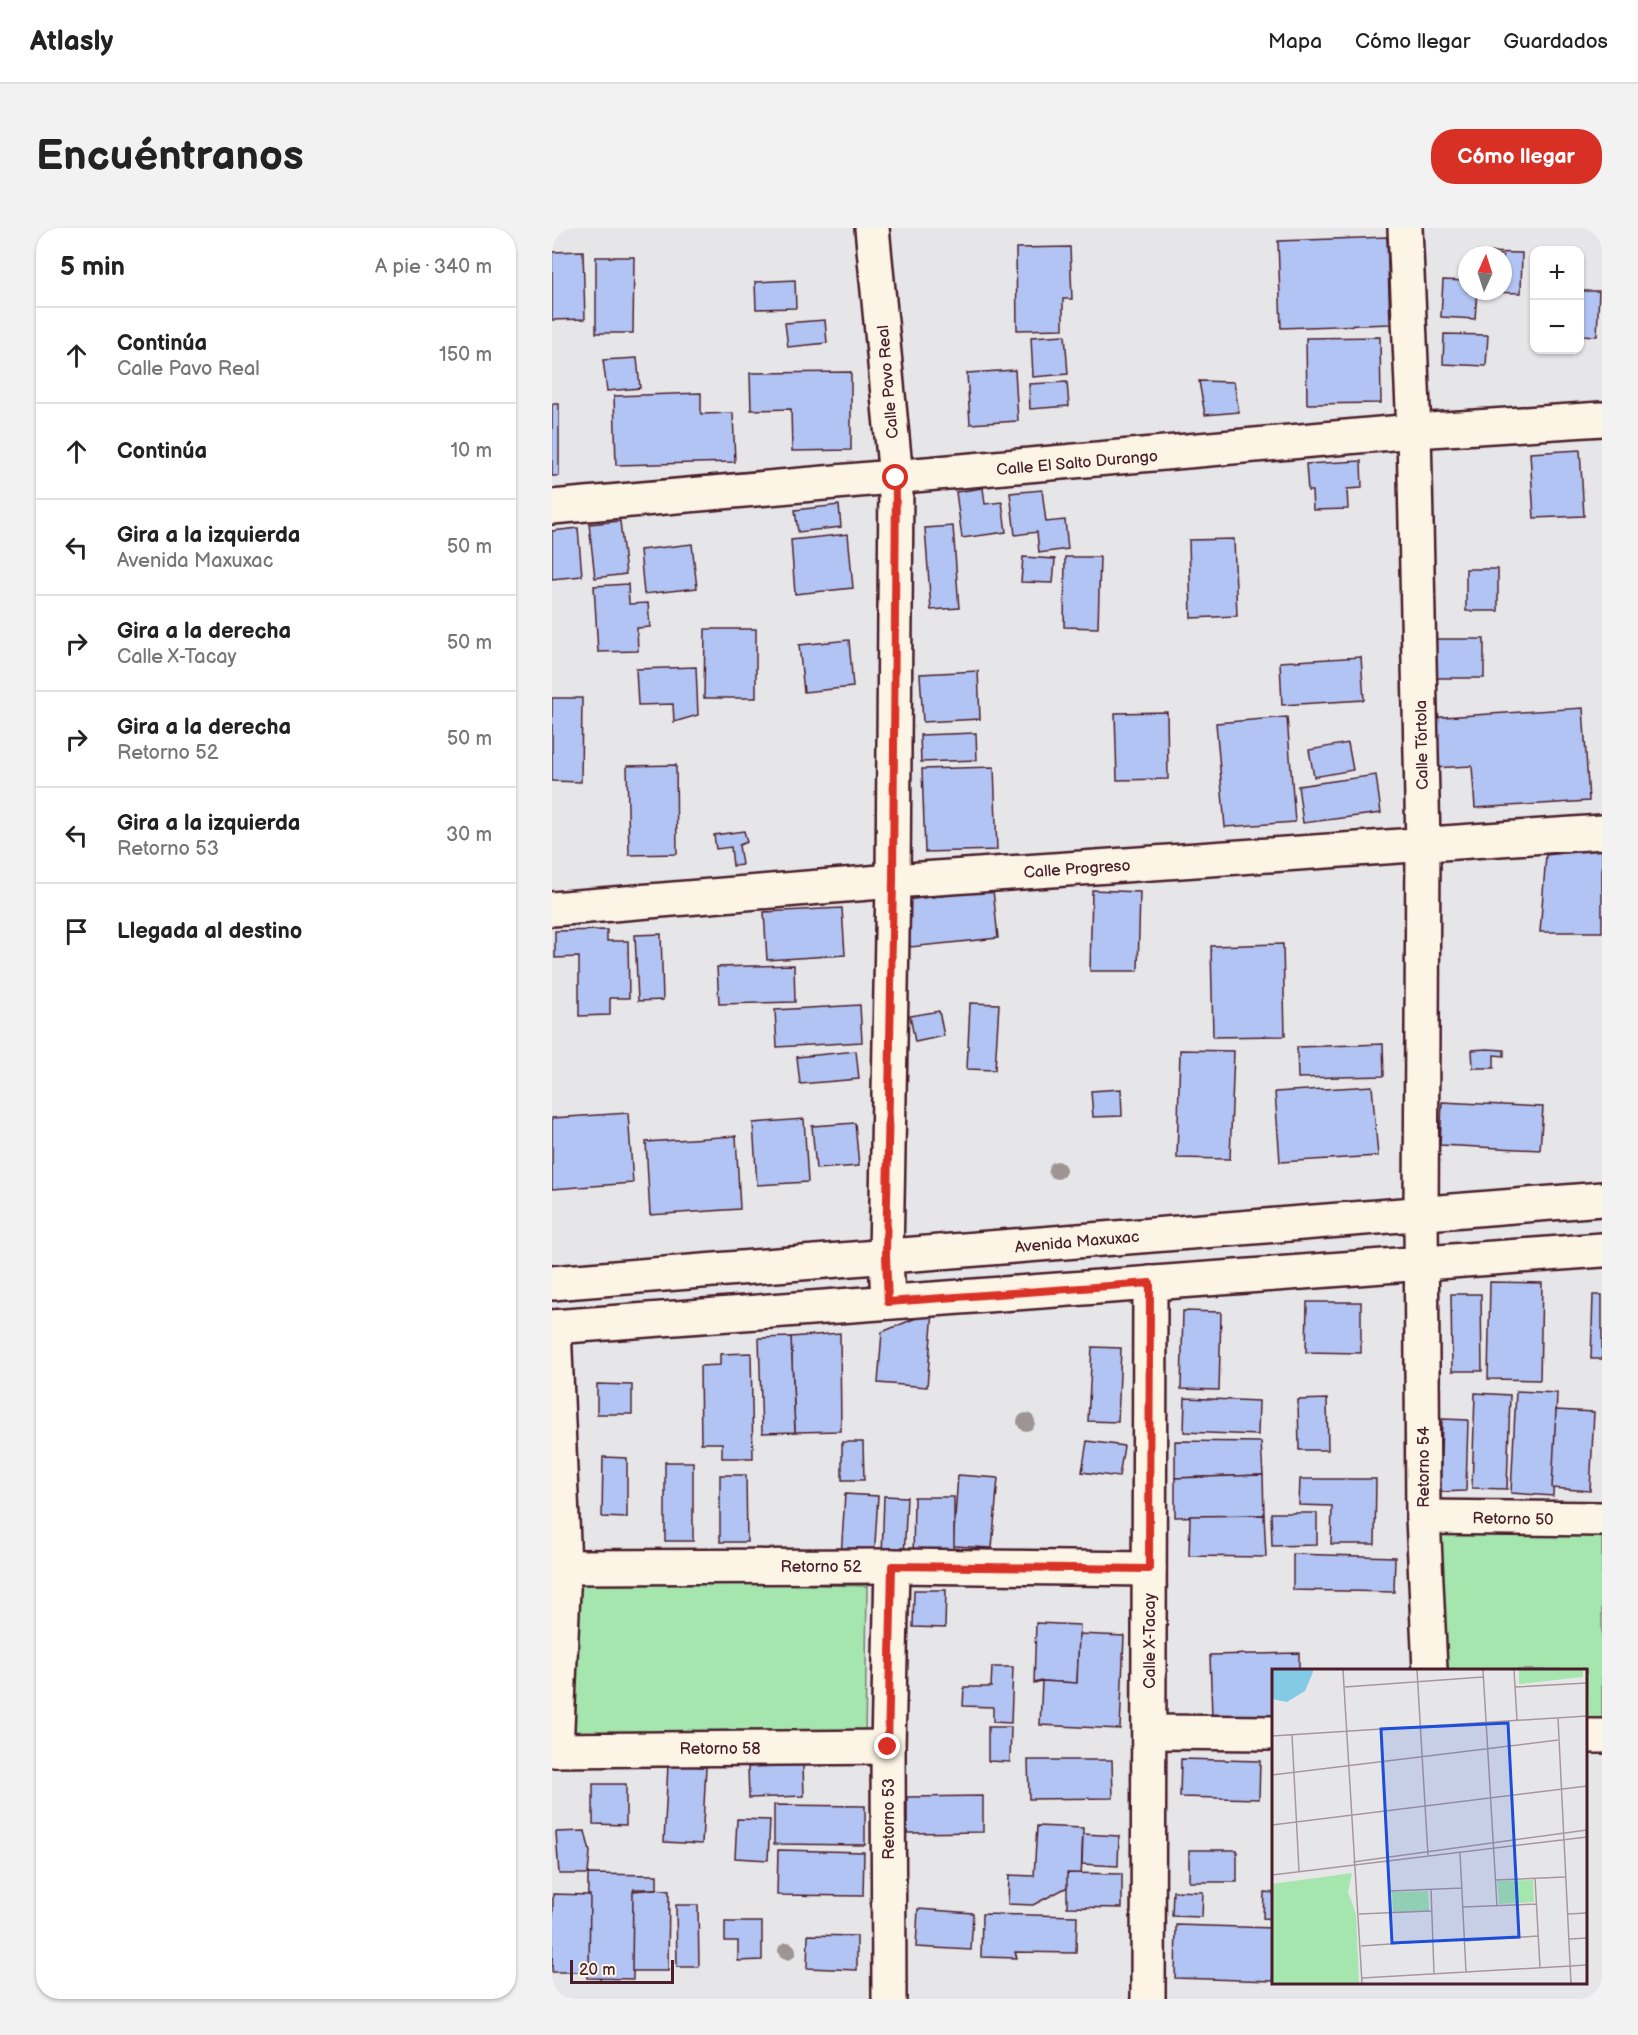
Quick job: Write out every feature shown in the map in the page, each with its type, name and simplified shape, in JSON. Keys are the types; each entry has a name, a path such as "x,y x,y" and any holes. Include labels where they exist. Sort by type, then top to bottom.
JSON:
{"street":[{"name":"Calle Pavo Real","path":"872,228 896,478 893,881 886,1256 888,1302"},
{"name":"Calle Tórtola","path":"1405,228 1414,431 1423,845 1421,1263"},
{"name":"Calle El Salto Durango","path":"552,507 1414,431 1602,418"},
{"name":"Calle Progreso","path":"552,909 893,881 1602,832"},
{"name":"Avenida Maxuxac","path":"552,1283 1602,1199"},
{"path":"554,1750 564,1567 553,1327 1602,1250"},
{"name":"Retorno 54","path":"1421,1263 1423,1517 1430,1669"},
{"name":"Calle X-Tacay","path":"1148,1999 1150,1283"},
{"name":"Retorno 50","path":"1423,1517 1602,1519"},
{"name":"Retorno 52","path":"564,1567 892,1566 1149,1569"},
{"name":"Retorno 53","path":"889,1999 888,1747 892,1566"},
{"path":"1150,1732 1272,1733"},
{"name":"Retorno 58","path":"554,1750 888,1747"}],"green space":[{"path":"1439,1530 1602,1532 1602,1720 1587,1721 1587,1669 1448,1669"},
{"path":"570,1579 867,1586 865,1747 567,1741"}],"building":[{"path":"1387,237 1390,324 1281,328 1278,241"},
{"path":"1070,247 1072,299 1063,299 1063,329 1017,330 1016,248"},
{"path":"583,251 585,319 552,320 552,252"},
{"path":"1512,253 1522,253 1521,293 1512,293"},
{"path":"596,257 634,257 633,333 596,333"},
{"path":"795,280 796,308 756,309 755,282"},
{"path":"1443,280 1458,281 1458,300 1476,300 1475,319 1441,317"},
{"path":"1584,291 1599,291 1597,336 1584,335"},
{"path":"825,320 827,343 788,347 785,323"},
{"path":"1444,334 1488,335 1486,366 1443,364"},
{"path":"1065,335 1068,374 1033,377 1031,337"},
{"path":"1380,337 1381,403 1307,404 1306,338"},
{"path":"637,358 640,388 607,391 603,360"},
{"path":"1015,370 1018,421 970,424 967,373"},
{"path":"851,372 851,450 792,451 791,409 751,410 750,373"},
{"path":"1199,381 1234,382 1239,412 1205,415"},
{"path":"1067,382 1069,406 1030,409 1029,384"},
{"path":"701,393 701,414 733,413 735,462 616,465 614,396"},
{"path":"552,404 559,404 559,476 552,476"},
{"path":"1580,450 1584,516 1534,518 1530,453"},
{"path":"1361,461 1362,488 1347,489 1348,509 1313,510 1312,491 1308,491 1306,464"},
{"path":"983,488 985,504 1002,502 1006,532 962,538 956,492"},
{"path":"1042,490 1046,522 1065,520 1068,549 1039,553 1037,532 1015,535 1010,493"},
{"path":"839,505 841,527 798,532 795,510"},
{"path":"620,521 626,574 595,578 589,524"},
{"path":"953,526 959,608 931,610 925,528"},
{"path":"578,528 582,576 552,579 552,531"},
{"path":"848,534 853,588 795,594 791,540"},
{"path":"1234,539 1237,616 1191,618 1189,540"},
{"path":"692,544 697,588 644,594 640,550"},
{"path":"1023,557 1055,559 1053,583 1021,582"},
{"path":"1065,557 1100,557 1098,628 1064,627"},
{"path":"1466,569 1498,569 1498,611 1466,611"},
{"path":"628,584 629,604 648,603 650,627 637,628 638,651 598,652 594,586"},
{"path":"705,629 756,629 756,698 704,698"},
{"path":"1436,639 1484,639 1484,678 1436,678"},
{"path":"849,640 853,687 804,692 799,645"},
{"path":"1361,657 1364,700 1282,705 1280,662"},
{"path":"696,667 698,715 674,722 673,704 638,705 636,669"},
{"path":"978,671 980,719 923,722 920,674"},
{"path":"552,698 582,698 581,782 552,781"},
{"path":"1583,708 1589,801 1475,808 1472,766 1432,768 1428,718"},
{"path":"1167,712 1168,779 1117,780 1115,713"},
{"path":"1287,717 1295,822 1225,827 1216,723"},
{"path":"976,733 977,760 921,762 920,735"},
{"path":"1348,743 1353,770 1314,777 1309,750"},
{"path":"676,765 677,854 629,855 627,766"},
{"path":"994,767 997,850 925,852 922,769"},
{"path":"1376,775 1381,813 1303,823 1298,786"},
{"path":"744,831 747,842 739,845 742,865 733,866 731,847 716,849 714,835"},
{"path":"1602,849 1602,932 1540,932 1546,855"},
{"path":"993,890 998,938 910,947 905,900"},
{"path":"1092,890 1140,892 1138,971 1090,971"},
{"path":"842,908 845,955 767,960 764,912"},
{"path":"607,930 607,941 628,941 629,998 610,998 610,1015 579,1016 579,957 555,958 555,931"},
{"path":"661,934 663,1000 638,1001 635,935"},
{"path":"1283,944 1285,1036 1213,1037 1211,946"},
{"path":"794,965 795,1002 719,1004 717,967"},
{"path":"970,1003 999,1004 995,1070 967,1069"},
{"path":"860,1005 862,1042 777,1047 775,1010"},
{"path":"939,1011 944,1036 915,1042 910,1016"},
{"path":"1383,1044 1384,1076 1298,1078 1297,1047"},
{"path":"1180,1050 1234,1051 1230,1159 1177,1158"},
{"path":"1472,1050 1504,1050 1504,1056 1494,1055 1494,1068 1473,1068"},
{"path":"856,1051 859,1079 800,1084 797,1057"},
{"path":"1372,1086 1378,1156 1280,1162 1275,1092"},
{"path":"1121,1089 1122,1116 1093,1117 1091,1091"},
{"path":"1442,1102 1543,1107 1540,1150 1440,1145"},
{"path":"628,1113 633,1183 552,1189 552,1118"},
{"path":"804,1119 808,1182 757,1185 753,1123"},
{"path":"855,1123 859,1166 816,1169 812,1126"},
{"path":"736,1136 740,1209 650,1215 646,1142"},
{"path":"1490,1282 1542,1283 1540,1380 1488,1379"},
{"path":"1451,1294 1481,1294 1482,1371 1452,1371"},
{"path":"1593,1295 1602,1295 1602,1359 1591,1359"},
{"path":"1307,1302 1361,1302 1361,1353 1306,1352"},
{"path":"933,1311 927,1387 878,1383 882,1332"},
{"path":"1183,1311 1221,1312 1219,1390 1181,1389"},
{"path":"840,1333 841,1431 795,1432 791,1337"},
{"path":"791,1337 795,1432 762,1433 759,1338"},
{"path":"1092,1347 1121,1348 1118,1422 1088,1421"},
{"path":"751,1353 753,1458 722,1458 722,1443 701,1443 700,1366 720,1365 720,1354"},
{"path":"597,1384 632,1385 632,1414 597,1414"},
{"path":"1516,1391 1557,1393 1553,1496 1511,1493"},
{"path":"1475,1393 1510,1395 1507,1489 1472,1488"},
{"path":"1185,1398 1259,1401 1258,1435 1184,1432"},
{"path":"1327,1399 1328,1450 1299,1450 1298,1400"},
{"path":"1556,1410 1594,1412 1590,1491 1552,1488"},
{"path":"1442,1419 1468,1420 1466,1491 1440,1492"},
{"path":"1087,1441 1124,1446 1119,1477 1082,1472"},
{"path":"1175,1441 1261,1442 1263,1475 1175,1478"},
{"path":"842,1442 863,1442 864,1480 842,1480"},
{"path":"603,1457 627,1458 627,1518 602,1517"},
{"path":"665,1462 693,1462 693,1541 665,1541"},
{"path":"720,1475 746,1475 747,1542 720,1542"},
{"path":"958,1475 998,1478 992,1548 953,1546"},
{"path":"1263,1475 1264,1515 1175,1517 1175,1478"},
{"path":"1300,1479 1376,1479 1375,1544 1331,1544 1332,1506 1299,1505"},
{"path":"845,1494 878,1496 874,1559 841,1557"},
{"path":"884,1496 907,1497 904,1558 882,1557"},
{"path":"914,1497 954,1497 954,1562 913,1562"},
{"path":"1271,1513 1317,1513 1317,1545 1272,1546"},
{"path":"1264,1515 1266,1557 1189,1556 1190,1516"},
{"path":"1293,1554 1395,1557 1394,1592 1293,1590"},
{"path":"914,1590 946,1590 945,1628 913,1627"},
{"path":"1036,1623 1080,1625 1077,1683 1042,1681 1034,1683"},
{"path":"1079,1634 1124,1636 1120,1729 1040,1725 1042,1681 1077,1683"},
{"path":"1299,1653 1299,1669 1272,1669 1272,1715 1212,1717 1210,1655"},
{"path":"992,1667 1013,1667 1011,1723 993,1722 993,1707 963,1706 964,1687 991,1687"},
{"path":"988,1727 1011,1727 1010,1762 988,1761"},
{"path":"1181,1759 1260,1761 1259,1799 1180,1797"},
{"path":"1028,1760 1112,1760 1113,1798 1029,1799"},
{"path":"668,1765 706,1767 702,1844 664,1842"},
{"path":"803,1765 804,1796 749,1798 748,1767"},
{"path":"593,1784 626,1784 626,1825 593,1824"},
{"path":"983,1796 983,1832 907,1833 907,1797"},
{"path":"774,1805 865,1806 865,1845 774,1844"},
{"path":"737,1819 770,1820 768,1860 735,1858"},
{"path":"1037,1826 1083,1828 1081,1880 1033,1905 1008,1904 1009,1875 1034,1876"},
{"path":"585,1831 590,1852 588,1874 559,1874 556,1832"},
{"path":"1083,1834 1119,1836 1118,1866 1082,1864"},
{"path":"778,1850 864,1852 863,1896 777,1895"},
{"path":"1189,1850 1237,1850 1237,1882 1189,1882"},
{"path":"1067,1873 1122,1874 1122,1908 1067,1907"},
{"path":"588,1874 657,1875 657,1889 634,1889 633,1979 587,1978"},
{"path":"657,1889 669,1891 668,1971 632,1971 633,1891"},
{"path":"1173,1891 1203,1892 1202,1917 1172,1916"},
{"path":"1264,1892 1272,1893 1272,1919 1263,1918"},
{"path":"553,1894 590,1895 589,1972 552,1972"},
{"path":"676,1905 698,1905 699,1967 677,1967"},
{"path":"918,1909 973,1913 971,1950 916,1947"},
{"path":"982,1914 1077,1916 1076,1953 1015,1952 1017,1958 981,1957"},
{"path":"725,1922 762,1922 762,1960 738,1961 738,1941 725,1941"},
{"path":"1176,1925 1272,1928 1272,1981 1175,1978"},
{"path":"808,1935 857,1936 857,1970 807,1968"}],"route":[{"path":"888,1747 892,1566 1149,1569 1150,1283 888,1302 886,1256 893,881 896,478"}]}
